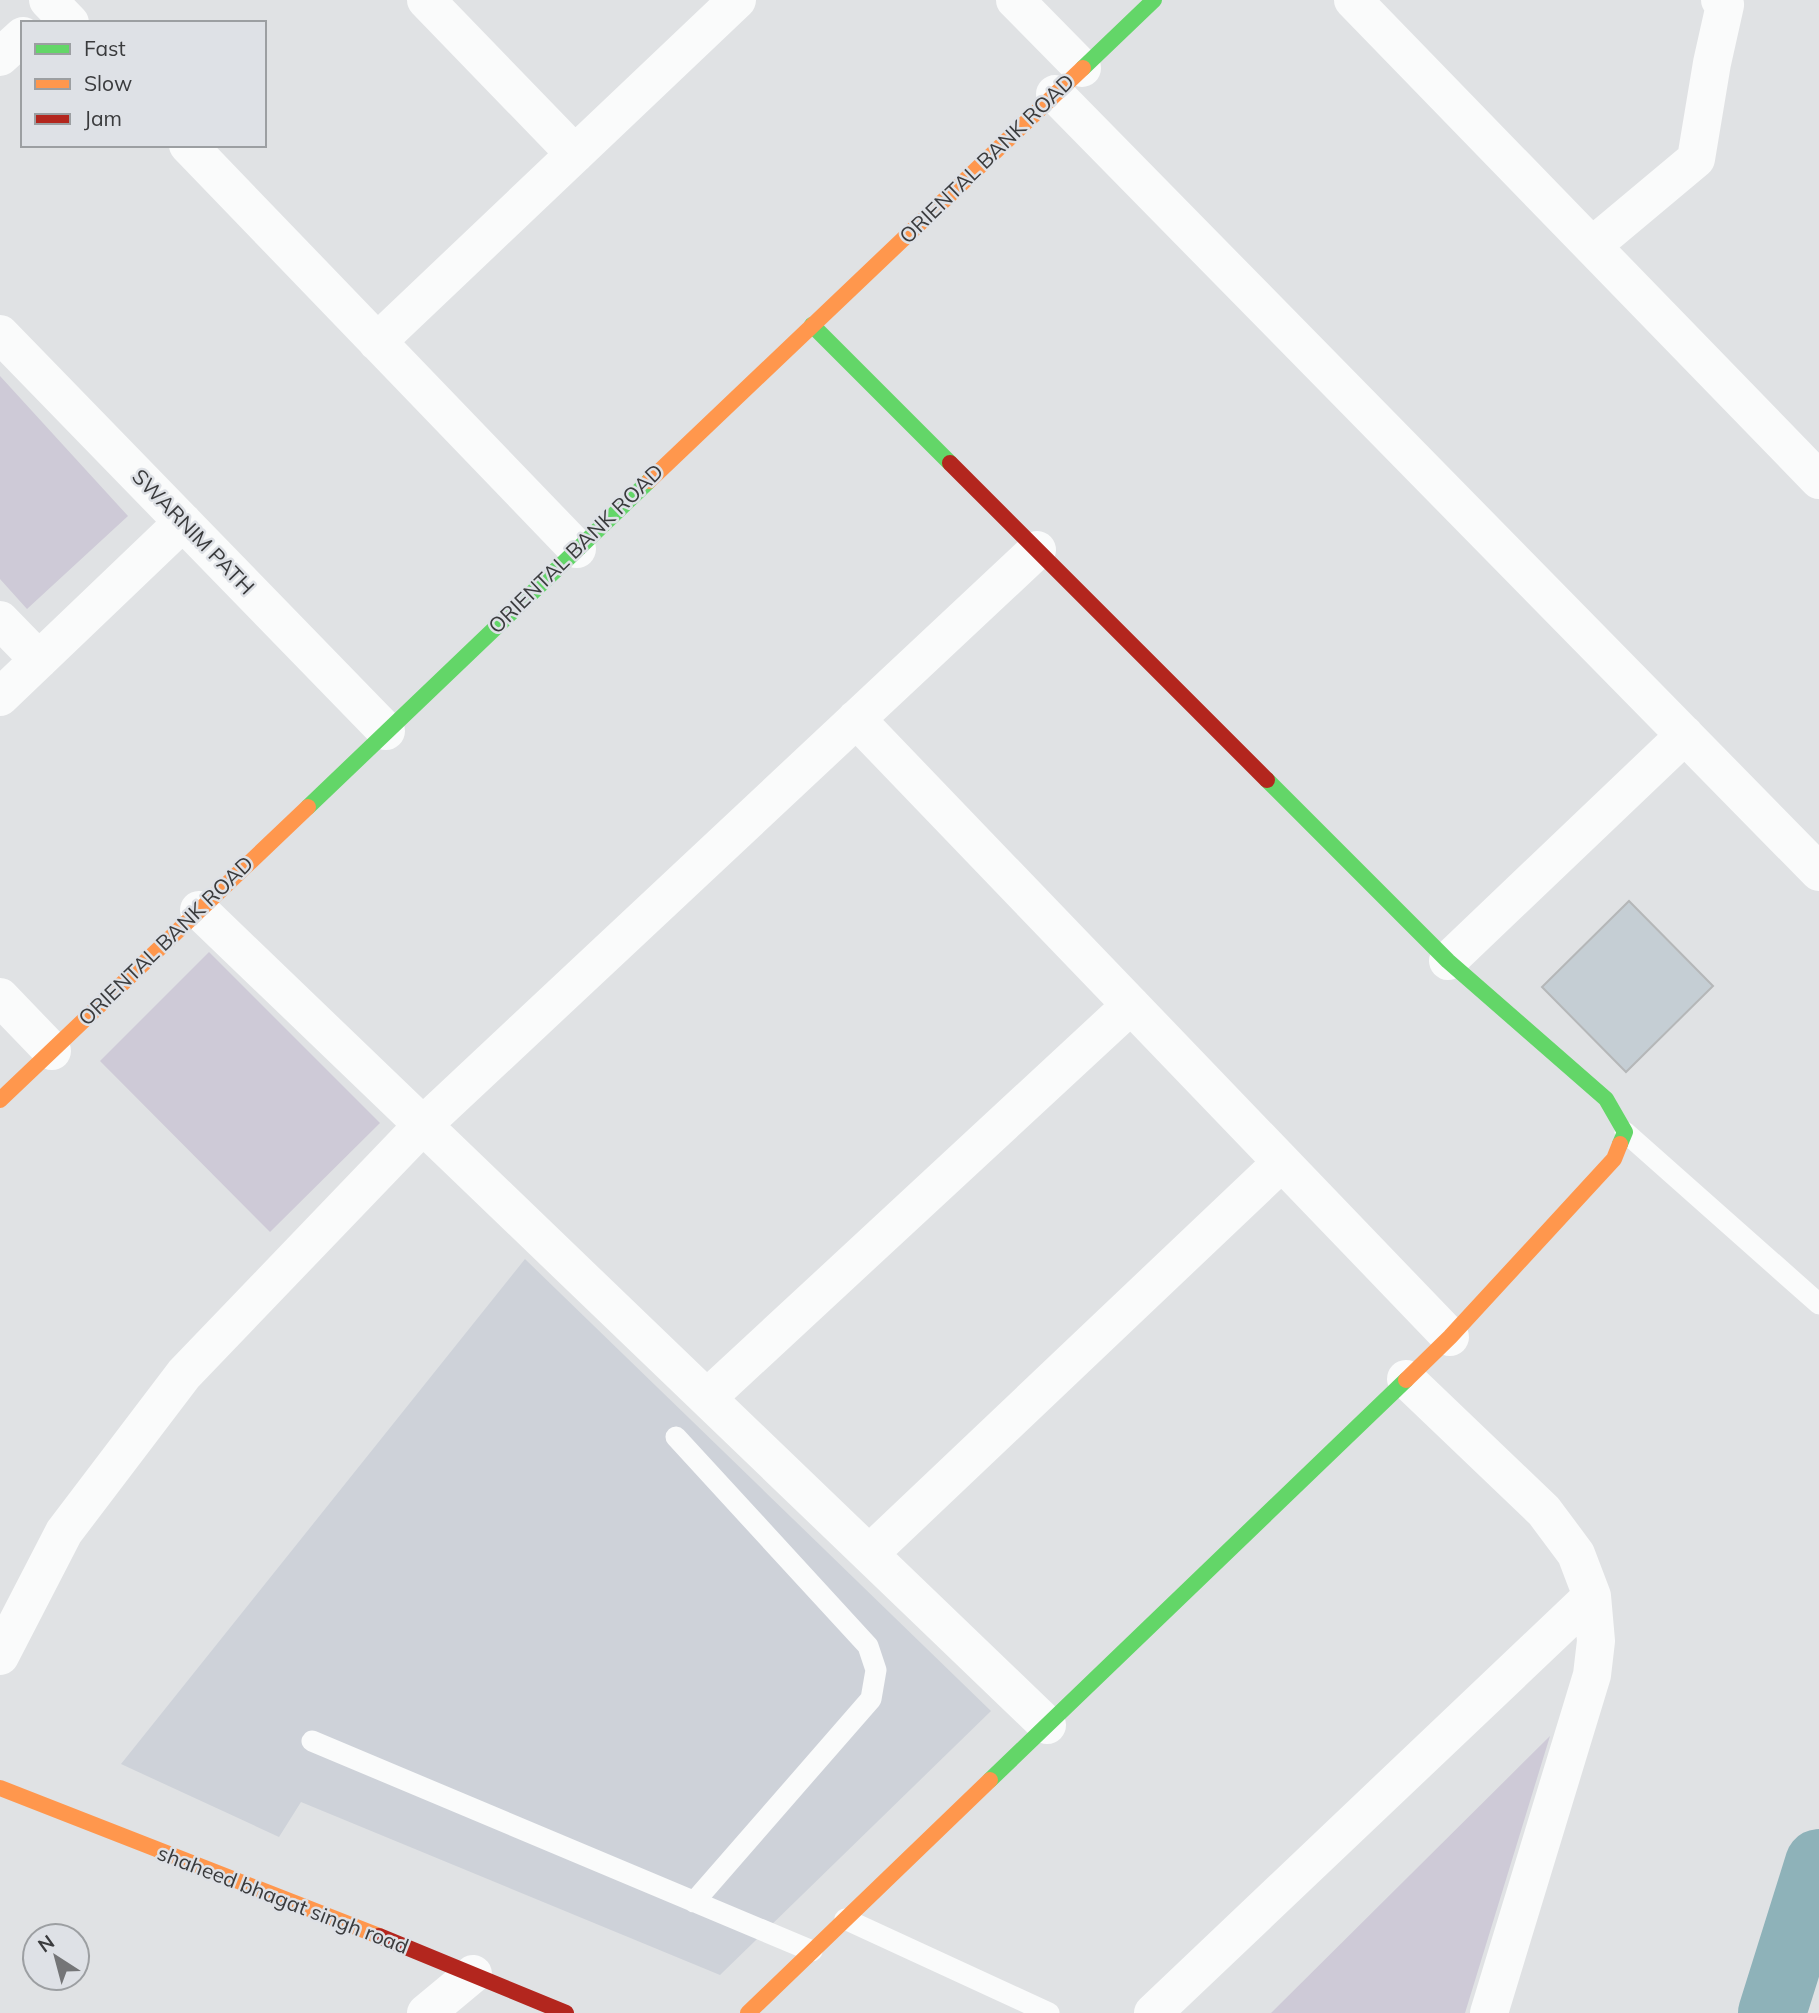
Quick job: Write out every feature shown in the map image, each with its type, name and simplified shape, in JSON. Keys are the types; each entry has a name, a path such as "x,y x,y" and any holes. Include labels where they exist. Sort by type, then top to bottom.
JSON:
{"street":[{"path":"426,0 575,154"},
{"path":"377,342 737,0"},
{"path":"1015,0 1069,81 1685,735 1819,872"},
{"name":"ORIENTAL BANK ROAD","path":"0,1100 1154,0"},
{"path":"1353,0 1819,480"},
{"path":"1592,246 1696,159 1725,5 1720,0"},
{"path":"0,57 21,38"},
{"path":"190,147 577,549"},
{"path":"748,2013 1450,1337 1614,1159 1625,1132 1606,1099 1448,961 812,325"},
{"name":"SWARNIM PATH","path":"0,334 386,731"},
{"path":"0,697 183,522"},
{"path":"0,1656 64,1532 184,1374 423,1125 1037,550"},
{"path":"0,620 39,660"},
{"path":"856,719 1450,1337"},
{"path":"1448,961 1685,735"},
{"path":"199,910 1047,1725"},
{"path":"0,998 52,1051"},
{"path":"707,1398 1131,1005"},
{"path":"869,1554 1282,1162"},
{"path":"1406,1379 1544,1511 1576,1554 1592,1596 1596,1642 1592,1675 1489,2013"},
{"path":"1153,2013 1592,1596"},
{"name":"shaheed bhagat singh road","path":"0,1788 133,1843 379,1936 566,2013"},
{"path":"426,2013 473,1974"}],"lane":[{"path":"1625,1132 1819,1304"},
{"path":"676,1437 868,1646 876,1670 871,1699 694,1902"},
{"path":"312,1741 812,1951"},
{"path":"845,1919 1049,2013"}],"shaded area":[{"path":"0,376 128,516 27,609 0,579"},
{"path":"209,952 380,1123 270,1232 100,1061"},
{"path":"525,1259 991,1711 720,1975 301,1802 279,1837 121,1764"},
{"path":"1550,1736 1465,2013 1271,2013"}],"building":[{"path":"1629,901 1713,986 1626,1072 1542,987"}],"waterway":[{"path":"1772,2013 1819,1863"}],"traffic: fast":[{"path":"1083,68 1154,0"},
{"path":"812,325 950,463"},
{"path":"308,807 649,481"},
{"path":"1267,780 1448,961 1606,1099 1625,1132 1620,1144"},
{"path":"990,1780 1406,1380"}],"traffic: slow":[{"path":"649,481 1083,68"},
{"path":"0,1100 308,807"},
{"path":"1406,1380 1450,1337 1614,1159 1620,1144"},
{"path":"748,2013 990,1780"},
{"path":"0,1788 379,1936"}],"traffic: jam":[{"path":"950,463 1267,780"},
{"path":"379,1936 566,2013"}]}
